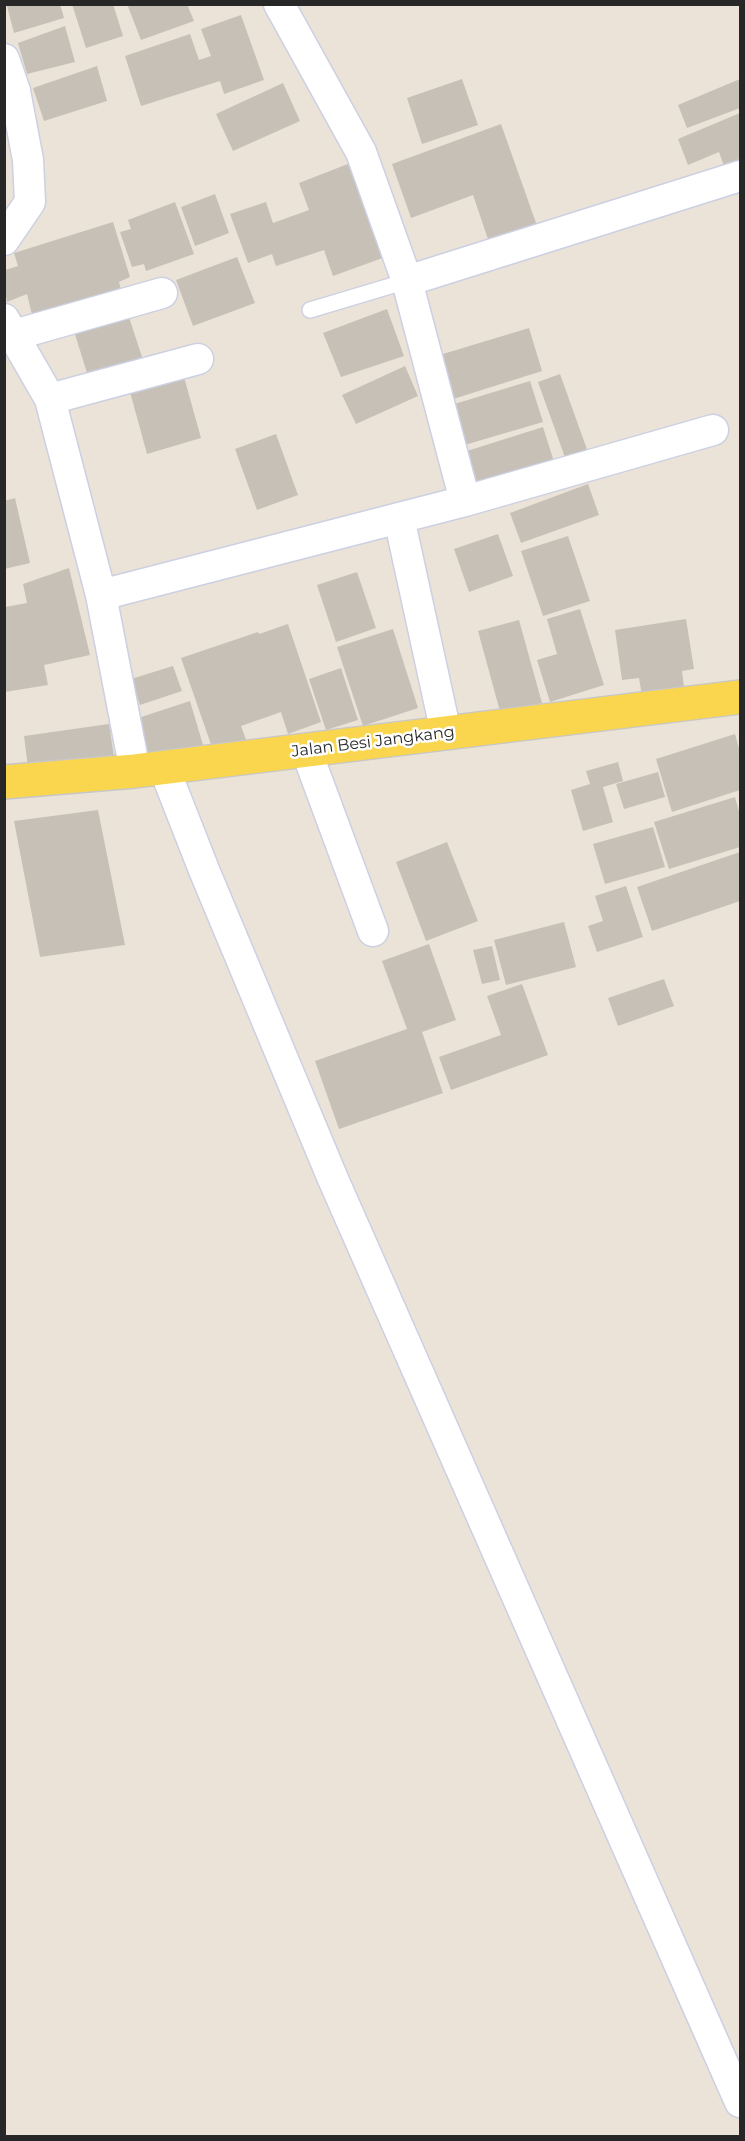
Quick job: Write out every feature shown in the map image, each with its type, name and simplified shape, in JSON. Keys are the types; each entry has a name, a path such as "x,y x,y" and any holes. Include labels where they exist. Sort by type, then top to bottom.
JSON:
{"main road":[{"name":"Jalan Besi Jangkang","path":"4,782 150,770 741,697"}],"street":[{"path":"279,4 361,152 407,281 465,501"},
{"path":"4,59 15,91 28,160 30,202 4,240"},
{"path":"407,281 741,176"},
{"path":"162,293 9,327 50,399 150,770 209,881 333,1179 741,2102"},
{"path":"50,399 198,359"},
{"path":"101,595 465,501 713,430"},
{"path":"399,518 446,733"},
{"path":"306,750 373,931"}],"lane":[{"path":"310,310 407,281"}],"building":[{"path":"11,4 60,4 64,18 14,33 7,6"},
{"path":"72,4 113,4 123,36 86,48"},
{"path":"127,4 187,4 194,21 141,40"},
{"path":"241,15 264,80 224,94 220,81 141,106 125,56 190,34 199,60 211,56 201,29"},
{"path":"65,26 75,62 27,74 18,43"},
{"path":"97,66 107,101 44,121 33,88"},
{"path":"462,79 478,125 422,144 407,98"},
{"path":"740,79 740,108 687,128 678,105"},
{"path":"283,83 300,121 233,151 216,114"},
{"path":"740,113 740,159 724,166 719,152 688,165 678,139"},
{"path":"501,124 541,237 493,254 473,195 411,218 392,164"},
{"path":"353,162 388,256 333,276 324,250 276,266 272,254 248,263 230,214 266,202 273,223 309,210 299,183"},
{"path":"215,194 229,233 195,246 181,207"},
{"path":"175,202 194,254 146,271 144,264 132,267 120,232 131,229 128,220"},
{"path":"113,222 130,277 119,282 122,294 34,323 27,294 7,302 5,270 18,266 14,253"},
{"path":"237,257 255,303 193,326 176,280"},
{"path":"387,309 404,356 341,377 323,333"},
{"path":"127,311 143,360 88,376 73,328"},
{"path":"529,328 542,371 447,401 433,357"},
{"path":"405,366 418,396 356,424 342,395"},
{"path":"560,374 589,455 567,463 538,382"},
{"path":"184,377 201,438 147,454 130,392"},
{"path":"530,381 543,422 461,446 448,406"},
{"path":"543,427 556,468 480,492 467,451"},
{"path":"276,434 298,495 257,510 235,449"},
{"path":"588,484 599,515 521,543 510,513"},
{"path":"15,498 30,563 4,569 4,501"},
{"path":"498,534 513,576 469,592 454,549"},
{"path":"568,536 590,601 543,616 521,551"},
{"path":"69,568 90,655 44,665 48,685 5,692 5,607 27,603 23,584"},
{"path":"357,572 376,628 336,642 317,585"},
{"path":"580,609 604,685 550,702 537,660 557,654 547,619"},
{"path":"686,619 694,669 682,671 685,695 643,702 639,678 622,680 615,630"},
{"path":"519,620 542,703 501,715 478,631"},
{"path":"288,624 321,722 288,734 281,712 241,726 248,745 215,756 181,658"},
{"path":"393,629 418,708 363,726 337,647"},
{"path":"173,666 182,691 140,705 131,679"},
{"path":"341,668 358,720 326,730 309,679"},
{"path":"190,701 203,745 146,763 132,720"},
{"path":"109,724 115,763 29,776 24,736"},
{"path":"735,734 740,752 740,790 672,812 656,759"},
{"path":"618,762 623,781 603,787 613,822 583,831 571,790 590,784 586,771"},
{"path":"658,772 665,797 624,809 616,784"},
{"path":"735,797 740,815 740,847 669,869 654,822"},
{"path":"98,810 125,945 40,957 14,821"},
{"path":"653,827 665,867 605,884 593,844"},
{"path":"447,842 478,921 426,941 396,862"},
{"path":"740,852 740,901 652,931 637,887"},
{"path":"626,886 643,937 597,952 588,926 603,921 595,896"},
{"path":"564,922 576,967 506,985 494,940"},
{"path":"429,944 456,1020 422,1032 443,1093 339,1129 315,1061 407,1029 382,961"},
{"path":"492,946 500,980 482,984 473,950"},
{"path":"664,979 674,1006 618,1026 608,998"},
{"path":"522,984 548,1055 451,1090 439,1057 501,1035 487,996"}]}
